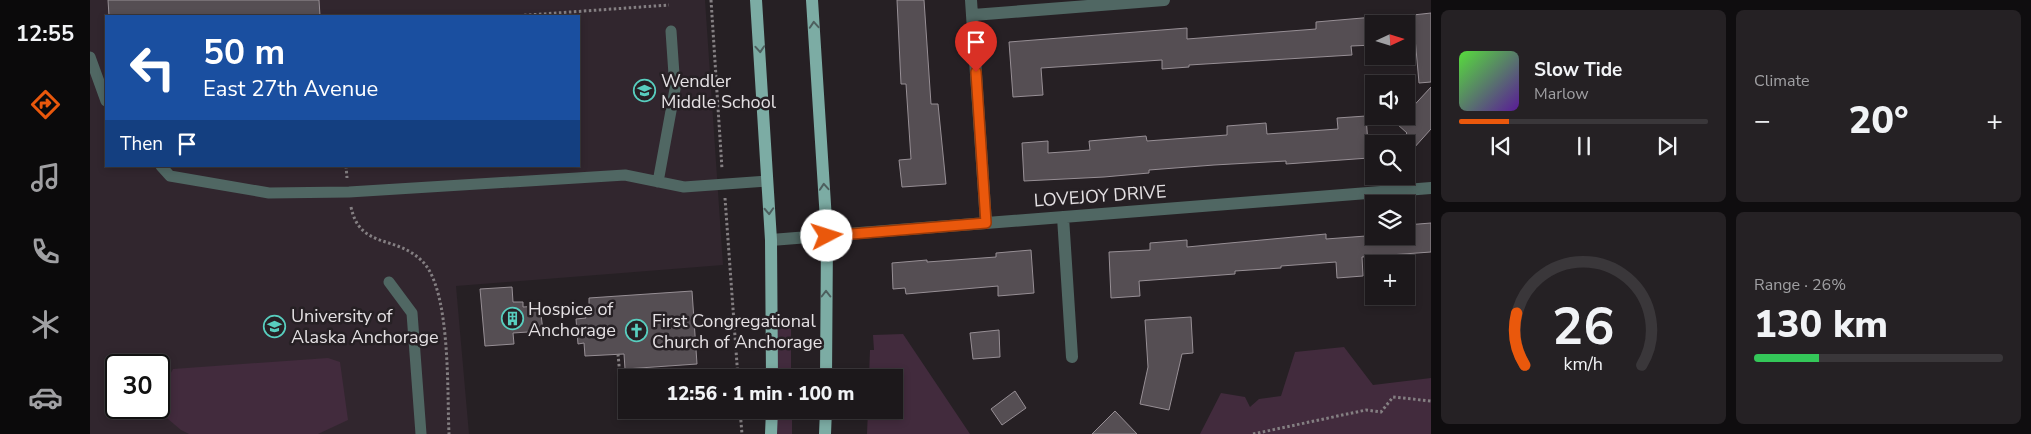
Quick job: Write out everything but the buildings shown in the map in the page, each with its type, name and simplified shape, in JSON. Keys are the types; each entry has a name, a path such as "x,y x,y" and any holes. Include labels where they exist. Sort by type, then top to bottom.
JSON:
{"main road":[{"path":"756,0 771,240 772,369"},
{"path":"812,0 827,236 826,369"},
{"path":"771,434 772,419"},
{"path":"825,434 826,419"}],"street":[{"path":"971,0 986,223"},
{"path":"972,15 1164,0"},
{"name":"LOVEJOY DRIVE","path":"771,240 1431,188"},
{"path":"1063,217 1072,357"}],"lane":[{"path":"658,182 675,90 671,32"},
{"path":"90,57 105,98"},
{"path":"162,167 170,176 269,193 349,192 625,175 684,187 767,181"},
{"path":"388,282 412,313 421,434"}],"path":[{"path":"528,15 669,5"},
{"path":"346,167 347,178"},
{"path":"618,354 619,369"},
{"path":"1253,434 1366,410 1381,412 1393,397 1431,401"},
{"path":"741,419 742,434"}],"shaded area":[{"path":"90,0 705,0 723,265 456,286 469,434 90,434"},
{"path":"791,321 791,369 777,369 777,322"},
{"path":"903,334 970,434 867,434 868,419 903,419 903,369 869,369 870,350 874,350 873,335"},
{"path":"1344,347 1373,385 1431,378 1431,434 1200,434 1221,393 1245,397 1250,407 1259,399 1281,396 1295,352"},
{"path":"328,358 340,362 348,420 318,434 189,434 168,419 170,419 170,375 173,369"},
{"path":"776,419 792,419 792,434 776,434"}],"place":[{"name":"Wendler Middle School","path":"645,91"},
{"name":"Hospice of Anchorage","path":"512,319"},
{"name":"University of Alaska Anchorage","path":"275,326"},
{"name":"First Congregational Church of Anchorage","path":"636,331"}],"route":[{"path":"827,236 986,223 976,72"}]}
